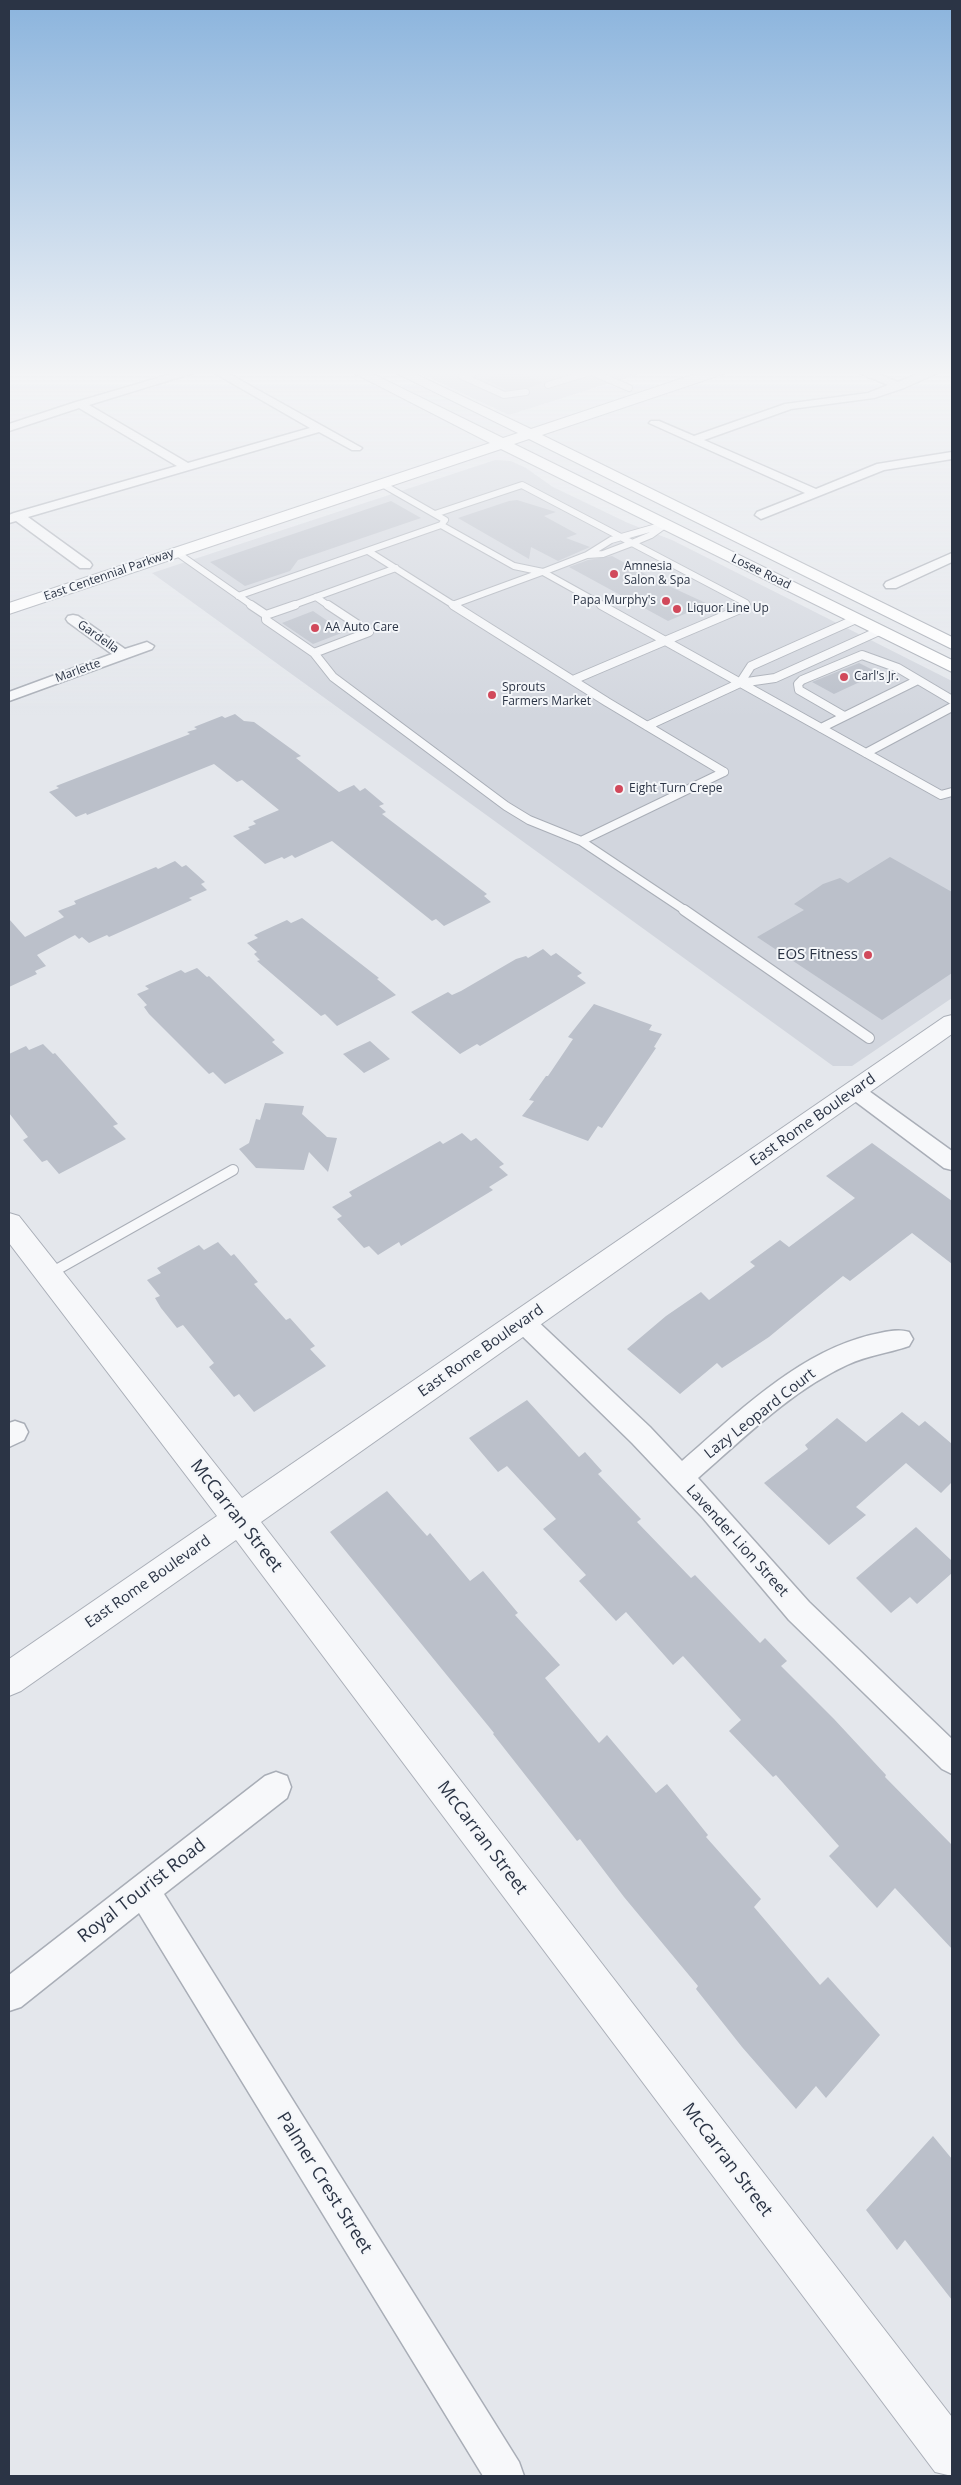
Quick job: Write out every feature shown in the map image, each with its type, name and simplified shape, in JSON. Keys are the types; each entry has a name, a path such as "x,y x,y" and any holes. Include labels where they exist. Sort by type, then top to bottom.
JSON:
{"main road":[{"name":"East Centennial Parkway","path":"9,609 176,552 355,486"},
{"name":"Losee Road","path":"585,486 952,667"},
{"name":"Losee Road","path":"633,486 952,645"},
{"path":"176,552 184,541 282,508 303,494"},
{"name":"East Centennial Parkway","path":"68,570 102,559"},
{"path":"804,593 853,606 870,613 903,620"},
{"path":"856,619 898,626 918,636 952,645"}],"street":[{"path":"13,518 119,486"},
{"path":"800,486 816,493"},
{"path":"760,515 833,486"},
{"path":"13,518 85,564"},
{"path":"891,584 948,562"},
{"name":"Gardella","path":"73,619 123,654"},
{"name":"Marlette","path":"9,697 147,646"},
{"name":"East Rome Boulevard","path":"9,1679 952,1023"},
{"path":"855,1091 952,1162"},
{"name":"McCarran Street","path":"9,1223 239,1520 952,2455"},
{"name":"Lavender Lion Street","path":"522,1322 641,1435 681,1477 799,1611 952,1759"},
{"name":"Lazy Leopard Court","path":"681,1477 770,1402 818,1368 865,1347 901,1339"},
{"name":"Royal Tourist Road","path":"9,1995 276,1788"},
{"name":"Palmer Crest Street","path":"143,1890 505,2476"}],"lane":[{"path":"238,596 441,525 445,520 393,486"},
{"path":"435,514 519,486"},
{"path":"524,486 746,603 745,607 573,680"},
{"path":"441,525 514,566 543,572 942,795 952,790"},
{"path":"587,555 593,548 621,537 638,531 665,526"},
{"path":"454,604 587,555 603,554 651,536 665,526"},
{"path":"368,551 647,726 724,772 581,841"},
{"path":"176,552 266,615 266,620 314,653 333,678 506,806 529,820 581,841 667,898 869,1038"},
{"path":"266,615 396,568"},
{"path":"314,653 369,632 316,597"},
{"path":"740,683 751,666 856,619"},
{"path":"647,726 740,683 775,678 880,631"},
{"path":"844,716 805,695 799,690 798,684 802,680 862,655 872,657 905,672 916,681 952,700"},
{"path":"821,728 916,681"},
{"path":"866,753 952,707"},
{"path":"49,1274 234,1170"}],"shaded area":[{"path":"416,486 552,486 628,523 672,540 952,681 952,998 852,1066 833,1066 152,573"}],"building":[{"path":"517,500 556,512 544,516 577,534 566,538 590,547 558,561 531,547 529,559 458,518"},
{"path":"391,501 421,518 298,560 290,571 245,586 210,562"},
{"path":"612,556 658,581 708,604 668,621 569,567 588,560"},
{"name":"AA Auto Care","path":"313,611 344,632 313,644 282,623"},
{"name":"Carl's Jr.","path":"859,663 879,673 834,694 812,682"},
{"path":"235,714 244,721 254,722 301,756 296,758 339,792 354,785 360,791 365,788 384,804 379,806 386,812 382,814 487,894 484,896 491,902 444,926 436,919 432,921 332,841 295,858 292,855 284,859 282,857 265,864 233,836 250,829 248,827 256,824 253,821 279,810 242,780 237,782 214,764 87,815 86,813 76,817 49,792 59,788 56,786 190,734 187,732 197,729 194,727 222,716 225,718"},
{"name":"EOS Fitness","path":"890,857 952,892 952,973 882,1020 757,937 804,910 794,904 823,884 840,878 848,883"},
{"path":"175,861 182,867 186,865 205,882 201,884 207,890 189,898 192,900 109,937 107,935 89,943 82,937 79,939 75,935 37,955 46,966 35,971 37,974 9,987 9,919 25,937 64,917 58,911 76,904 74,901"},
{"path":"302,918 379,978 377,979 396,995 337,1026 325,1014 321,1016 257,961 260,960 254,954 257,952 247,943 258,938 254,935 287,920 291,923"},
{"path":"543,949 551,956 556,953 582,973 577,976 586,983 480,1046 477,1044 460,1054 411,1012 448,992 452,995 461,991 516,959 526,956 528,958"},
{"path":"197,968 207,977 209,976 275,1040 272,1042 284,1053 225,1084 213,1072 209,1074 149,1014 144,1007 147,1005 137,994 149,989 145,986 181,970 185,973"},
{"path":"594,1004 652,1025 649,1030 662,1034 654,1047 656,1048 602,1128 598,1126 588,1141 522,1116 534,1101 529,1100 573,1039 568,1037"},
{"path":"370,1041 390,1059 364,1073 343,1054"},
{"path":"43,1044 53,1054 55,1053 118,1124 113,1126 126,1139 59,1174 47,1160 42,1162 23,1140 28,1137 9,1113 9,1054 26,1046 29,1050"},
{"path":"265,1103 304,1106 302,1114 327,1137 337,1138 328,1172 309,1152 304,1170 256,1168 239,1149 249,1143 256,1119 260,1120"},
{"path":"462,1133 471,1141 476,1138 504,1164 499,1167 508,1175 489,1187 493,1190 401,1246 399,1242 378,1255 369,1246 364,1248 337,1219 342,1216 332,1207 352,1196 349,1192 440,1141 443,1144"},
{"path":"872,1143 952,1201 952,1264 912,1233 850,1281 843,1276 769,1337 722,1368 717,1363 680,1394 627,1349 666,1316 701,1292 709,1300 755,1266 750,1262 780,1240 789,1247 855,1198 826,1176"},
{"path":"218,1242 231,1256 234,1254 258,1282 254,1284 286,1320 290,1318 315,1346 310,1349 326,1366 254,1412 239,1394 234,1397 209,1367 214,1363 183,1325 177,1328 161,1308 155,1298 160,1296 147,1280 161,1273 157,1268 199,1245 204,1250"},
{"path":"527,1400 579,1457 585,1452 602,1471 598,1474 641,1519 637,1522 691,1578 695,1575 760,1643 765,1638 787,1661 781,1666 834,1719 886,1775 885,1777 952,1845 952,1949 895,1888 877,1908 829,1856 839,1846 776,1775 773,1777 729,1731 741,1720 683,1656 673,1665 626,1612 616,1621 579,1581 586,1575 543,1529 556,1519 507,1466 498,1472 469,1438"},
{"path":"902,1412 919,1426 925,1421 952,1444 952,1482 941,1493 906,1463 856,1507 866,1515 829,1545 764,1483 808,1449 805,1445 837,1418 866,1442"},
{"path":"387,1491 427,1536 430,1533 470,1581 483,1571 518,1613 515,1615 560,1665 545,1678 599,1743 607,1735 656,1793 667,1784 708,1835 706,1837 761,1899 754,1907 820,1985 828,1977 880,2035 826,2098 816,2086 796,2109 742,2047 696,1989 698,1986 624,1897 580,1839 577,1841 494,1733 330,1532"},
{"path":"916,1527 952,1561 952,1573 917,1604 910,1597 891,1613 856,1578"},
{"path":"933,2136 952,2159 952,2300 905,2240 897,2250 866,2210"}],"place":[{"name":"Amnesia Salon & Spa","path":"614,574"},
{"name":"Papa Murphy's","path":"666,601"},
{"name":"Liquor Line Up","path":"677,609"},
{"name":"AA Auto Care","path":"315,628"},
{"name":"Carl's Jr.","path":"844,677"},
{"name":"Sprouts Farmers Market","path":"492,695"},
{"name":"Eight Turn Crepe","path":"619,789"},
{"name":"EOS Fitness","path":"868,955"}]}
